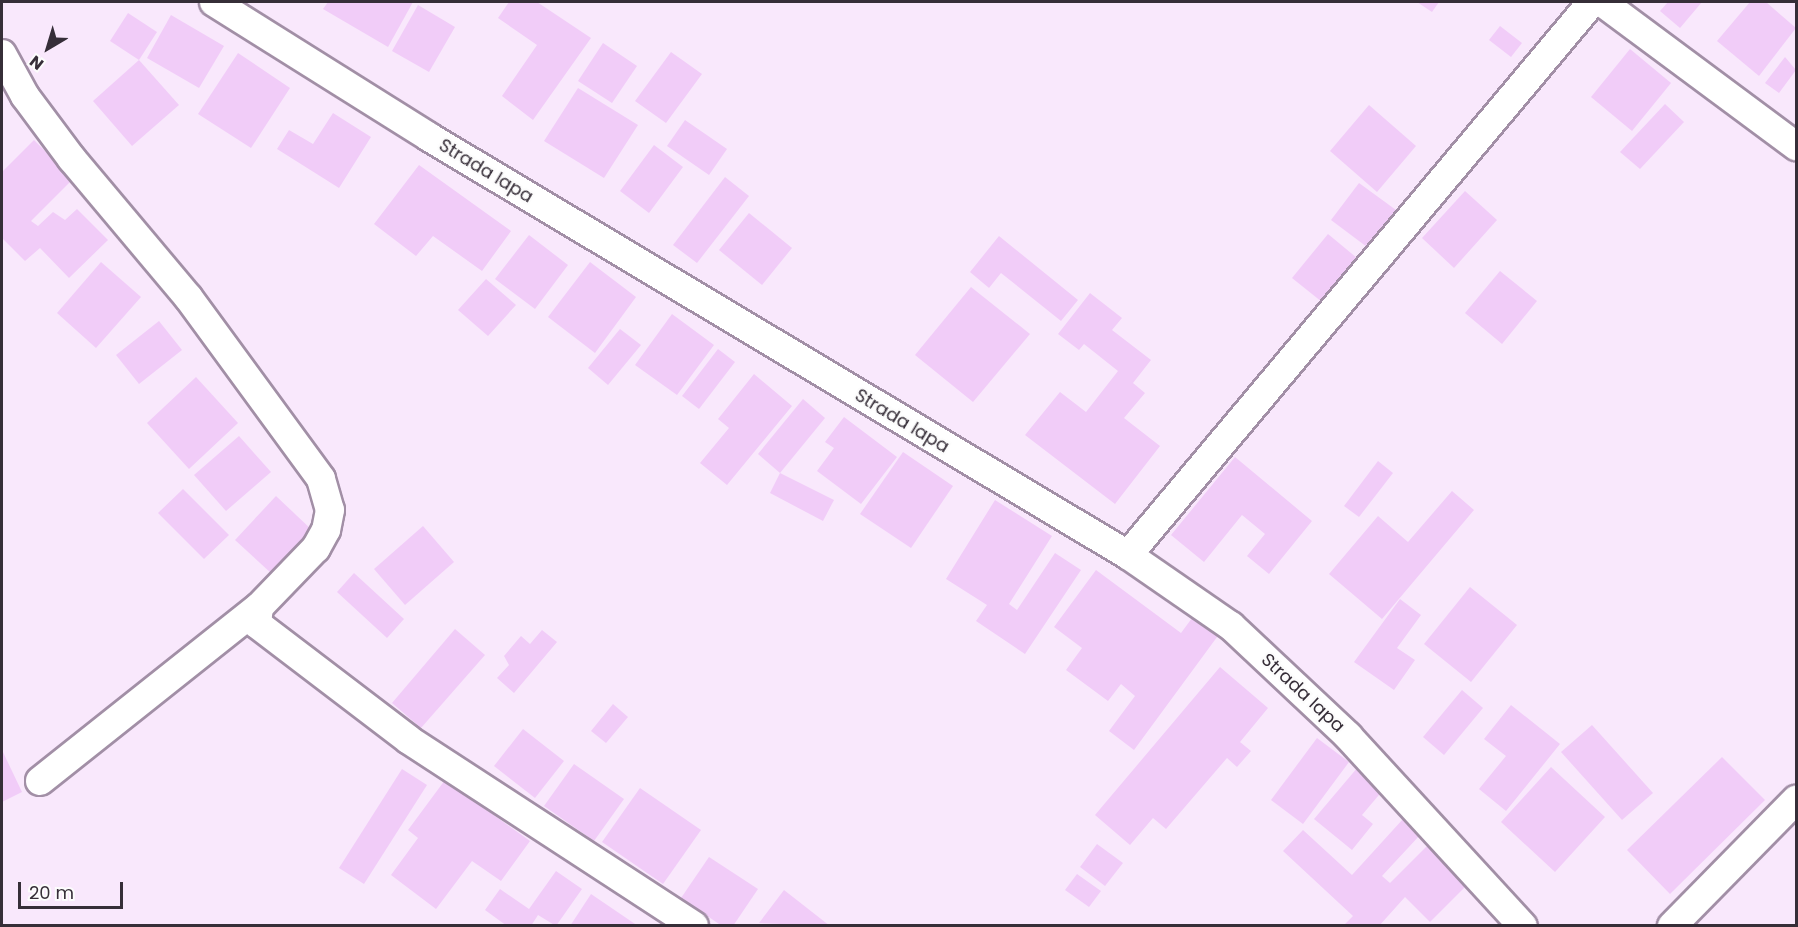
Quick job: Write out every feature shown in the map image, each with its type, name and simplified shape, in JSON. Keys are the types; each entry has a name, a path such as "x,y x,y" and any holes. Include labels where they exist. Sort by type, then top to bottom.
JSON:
{"street":[{"name":"Strada Iapa","path":"214,2 439,143 1128,555 1231,626 1348,736 1523,926"},
{"path":"1128,555 1592,2"},
{"path":"1602,2 1797,146"},
{"path":"2,54 25,96 72,159 188,297 321,479 330,510 326,530 316,548 259,607 40,781"},
{"path":"259,607 257,624 313,670 409,740 694,926"},
{"path":"1672,926 1797,800"}],"building":[{"path":"328,2 413,2 388,47 323,9"},
{"path":"509,2 537,2 591,38 533,120 502,96 537,45 498,18"},
{"path":"1417,2 1439,2 1432,12"},
{"path":"1668,2 1702,2 1680,28 1660,11"},
{"path":"1750,2 1766,2 1796,28 1759,76 1717,41"},
{"path":"418,5 455,27 429,72 392,51"},
{"path":"128,13 157,32 139,60 110,41"},
{"path":"171,15 224,46 199,88 147,58"},
{"path":"1500,26 1522,43 1511,57 1489,40"},
{"path":"603,43 637,66 612,103 578,81"},
{"path":"1630,49 1671,83 1632,131 1591,97"},
{"path":"671,52 702,74 666,123 635,101"},
{"path":"238,53 290,88 251,148 198,114"},
{"path":"1785,57 1796,70 1779,93 1765,83"},
{"path":"139,60 179,105 132,146 93,101"},
{"path":"578,88 638,125 604,178 544,141"},
{"path":"1665,104 1684,122 1640,169 1620,152"},
{"path":"1369,105 1416,146 1377,192 1330,151"},
{"path":"333,113 371,137 339,188 277,149 289,130 313,144"},
{"path":"685,120 727,149 709,175 667,146"},
{"path":"34,140 73,179 31,221 38,226 53,212 65,220 77,209 108,240 69,278 40,248 25,261 2,238 2,172"},
{"path":"654,145 683,167 649,213 620,191"},
{"path":"419,165 511,231 482,271 433,236 416,256 374,224"},
{"path":"725,177 749,196 697,263 673,245"},
{"path":"1359,183 1396,210 1367,247 1331,220"},
{"path":"1465,191 1497,220 1454,268 1422,238"},
{"path":"749,213 792,248 762,285 719,250"},
{"path":"1328,234 1363,263 1327,306 1292,278"},
{"path":"529,235 568,265 535,309 495,279"},
{"path":"999,236 1078,300 1061,321 1001,273 989,288 970,272"},
{"path":"101,262 141,297 96,348 57,313"},
{"path":"590,262 636,297 595,353 548,317"},
{"path":"1500,271 1537,301 1502,344 1465,313"},
{"path":"486,279 516,305 488,336 458,310"},
{"path":"971,287 1030,334 973,402 915,355"},
{"path":"1090,293 1122,318 1112,330 1151,360 1133,383 1145,393 1124,418 1160,446 1115,504 1025,435 1060,392 1086,412 1118,371 1084,344 1079,350 1058,334"},
{"path":"672,314 714,345 677,395 635,365"},
{"path":"159,321 182,350 139,384 116,355"},
{"path":"620,329 641,345 608,385 588,368"},
{"path":"718,349 735,362 699,409 682,396"},
{"path":"754,374 792,406 727,485 700,463 729,428 718,419"},
{"path":"196,377 238,423 189,469 147,423"},
{"path":"803,399 825,418 780,473 758,454"},
{"path":"844,417 897,457 861,504 817,471 834,448 825,442"},
{"path":"239,436 271,472 226,511 194,475"},
{"path":"903,452 953,486 911,548 860,514"},
{"path":"1235,457 1312,521 1269,574 1247,556 1265,534 1242,515 1204,562 1171,535"},
{"path":"1378,461 1393,473 1359,517 1344,506"},
{"path":"780,473 834,500 823,521 770,493"},
{"path":"183,489 229,535 204,559 158,513"},
{"path":"1452,491 1474,510 1382,619 1329,574 1378,516 1408,542"},
{"path":"276,496 313,531 272,574 235,540"},
{"path":"995,500 1052,536 1009,604 1017,610 1055,553 1081,570 1025,654 976,621 987,605 946,579"},
{"path":"423,526 454,562 405,605 374,569"},
{"path":"1096,570 1181,633 1195,614 1220,633 1134,750 1109,731 1135,696 1121,684 1108,701 1066,670 1082,648 1054,627"},
{"path":"354,573 404,619 387,638 337,592"},
{"path":"1470,587 1517,625 1471,682 1424,644"},
{"path":"1400,599 1421,615 1397,648 1415,660 1394,690 1354,662"},
{"path":"455,629 485,655 421,728 392,703"},
{"path":"542,630 557,642 514,693 497,678 509,665 504,656 521,636 530,644"},
{"path":"1220,667 1268,708 1240,742 1251,751 1237,767 1227,758 1166,829 1153,818 1130,845 1095,815"},
{"path":"1462,690 1483,708 1444,755 1423,737"},
{"path":"613,704 628,717 606,743 591,731"},
{"path":"1511,705 1560,744 1506,811 1479,789 1506,756 1484,739"},
{"path":"1592,725 1653,793 1622,820 1561,752"},
{"path":"523,729 564,761 535,798 494,766"},
{"path":"1317,738 1349,762 1303,824 1271,800"},
{"path":"2,750 22,792 2,802"},
{"path":"1722,757 1765,800 1670,894 1627,850"},
{"path":"574,764 624,799 594,841 544,806"},
{"path":"1358,767 1384,789 1362,815 1373,824 1352,850 1314,819"},
{"path":"1551,767 1605,817 1555,872 1501,822"},
{"path":"402,769 427,785 364,884 339,868"},
{"path":"445,780 530,841 501,881 472,861 436,909 391,875 418,838 408,830"},
{"path":"640,788 701,830 663,884 602,842"},
{"path":"1403,819 1420,835 1382,876 1390,883 1431,842 1471,881 1430,922 1405,897 1379,926 1343,926 1353,916 1283,851 1303,830 1352,875"},
{"path":"1097,844 1123,863 1105,886 1080,867"},
{"path":"709,857 758,889 733,926 722,926 681,898"},
{"path":"556,871 582,889 556,926 538,915 531,926 507,926 485,910 500,889 529,909"},
{"path":"1077,874 1101,891 1089,907 1065,890"},
{"path":"784,890 830,926 759,923"},
{"path":"591,894 638,926 570,926"}]}
